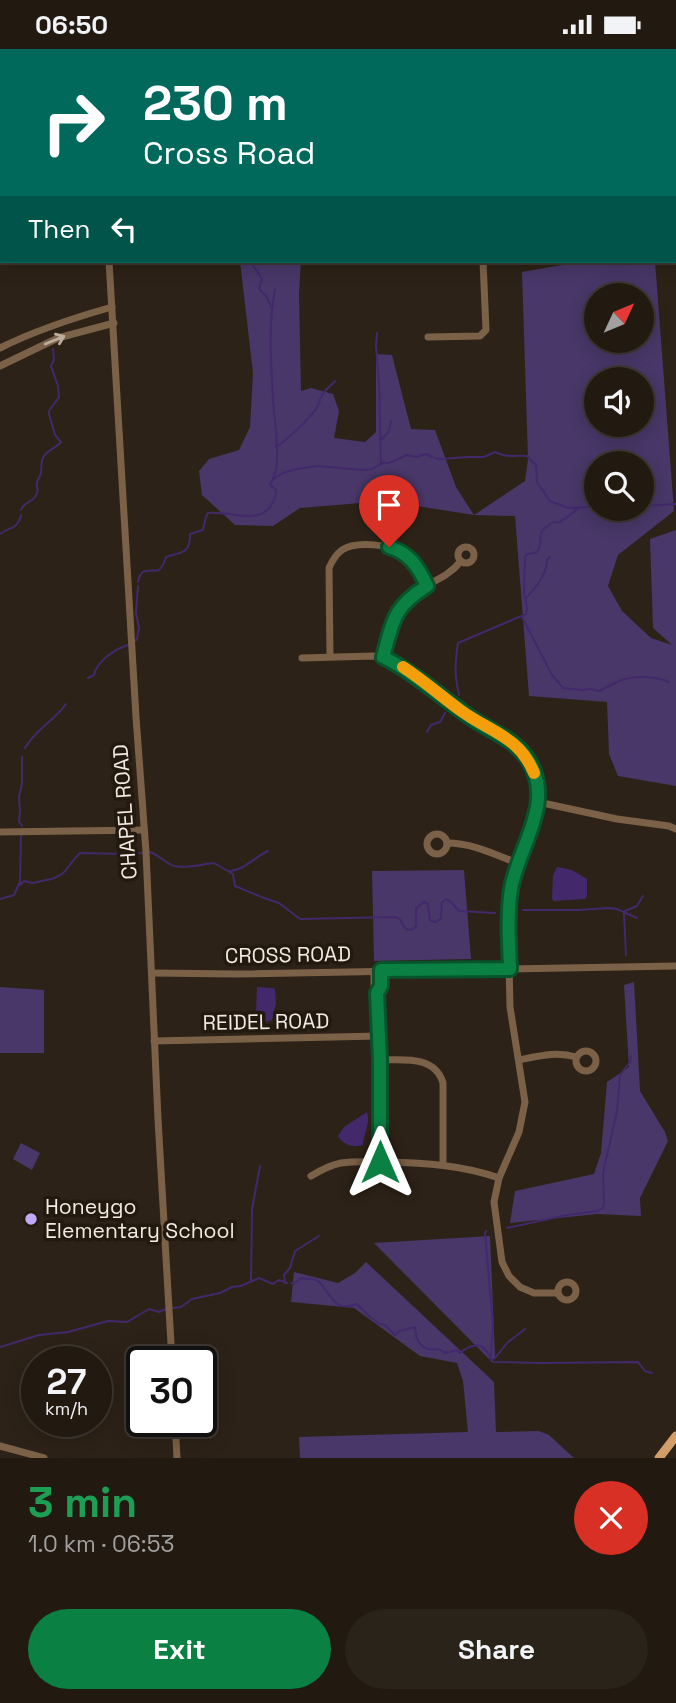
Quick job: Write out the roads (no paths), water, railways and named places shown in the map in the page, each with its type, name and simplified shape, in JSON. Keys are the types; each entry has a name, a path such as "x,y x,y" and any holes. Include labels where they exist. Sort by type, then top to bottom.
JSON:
{"main road":[{"path":"659,1458 676,1436"}],"street":[{"name":"CHAPEL ROAD","path":"109,263 144,830 171,1346"},
{"path":"428,337 480,336 486,330 483,263"},
{"path":"0,348 53,325 112,307"},
{"path":"0,366 58,338 114,323"},
{"path":"330,656 329,568 333,558 344,548 370,545 398,550 416,564 427,586"},
{"path":"383,657 393,620 400,609 410,597 449,574 461,561"},
{"path":"302,658 365,655 383,657 402,667 480,724 507,737 530,762 539,788 538,802 536,816 511,885 508,918 510,1007 525,1102 516,1139 496,1189 495,1213 505,1271 513,1281 527,1290 543,1294 558,1293"},
{"path":"538,802 617,820 676,829"},
{"path":"0,832 144,830"},
{"path":"447,843 476,847 517,863"},
{"name":"CROSS ROAD","path":"152,974 676,966"},
{"path":"378,970 374,985 377,993 380,1060 380,1162"},
{"name":"REIDEL ROAD","path":"154,1041 379,1036"},
{"path":"519,1060 565,1053 576,1057"},
{"path":"380,1060 424,1062 441,1077 443,1165"},
{"path":"311,1176 340,1163 380,1162 443,1165 499,1178"},
{"path":"176,1437 177,1458"},
{"path":"0,1445 44,1458"}],"waterway":[{"path":"251,263 262,279 259,289 271,307"},
{"path":"138,582 143,572 159,570 166,557 186,550 190,534 203,530 208,513 257,515 264,512 274,501 276,490 270,485 276,470 277,453 271,344 275,289"},
{"path":"377,333 381,463"},
{"path":"21,510 35,498 44,456 61,442 55,435 49,414 59,397 51,366 54,360 53,349"},
{"path":"276,447 308,419 324,392 335,381"},
{"path":"381,440 389,431 391,421"},
{"path":"435,458 484,457 495,452 507,456 527,456 536,465 537,482 550,501 568,508 584,507"},
{"path":"273,479 296,469 317,466 363,470 407,455 416,457 426,454 432,457"},
{"path":"654,505 676,504"},
{"path":"459,695 455,669 458,643 526,614 525,557 537,551 545,528 564,519 578,508"},
{"path":"0,534 15,526 21,515"},
{"path":"526,598 540,581 550,557"},
{"path":"134,642 139,628 136,613 138,586"},
{"path":"522,617 552,675 563,688 599,691 624,679 637,677 658,678 669,682"},
{"path":"88,678 94,675 107,656 128,645"},
{"path":"25,748 66,704"},
{"path":"427,732 431,725 440,722 445,713"},
{"path":"22,757 19,797 19,821 22,826"},
{"path":"0,899 14,895 20,882 21,836"},
{"path":"230,871 245,866 268,851"},
{"path":"150,852 179,867 214,863 233,874 235,886 259,896"},
{"path":"47,880 63,873 80,853 142,853"},
{"path":"20,885 24,881 33,883 46,880"},
{"path":"625,911 637,906 643,896"},
{"path":"261,897 279,903 300,919 396,917 408,930 416,926 416,908 424,902 428,904 430,920 435,922 441,919 442,902 446,899 459,911 495,913"},
{"path":"523,910 609,908 637,918"},
{"path":"624,913 626,955"},
{"path":"507,1228 603,1208 603,1173 617,1111 620,1075 630,1062 631,1056"},
{"path":"251,1281 252,1209 260,1166"},
{"path":"486,1231 493,1325 491,1356"},
{"path":"285,1283 284,1275 290,1268 295,1251 319,1236"},
{"path":"241,1286 259,1278 273,1284 279,1280 287,1283"},
{"path":"291,1283 294,1284 301,1278 317,1280 337,1304 357,1304 395,1335 415,1327 418,1341 428,1349 439,1349 445,1353 457,1350 460,1353 478,1345 485,1349 491,1359"},
{"path":"173,1308 181,1307 192,1299 240,1286"},
{"path":"0,1347 39,1335 68,1332 108,1321 127,1322 149,1309 159,1312 166,1309"},
{"path":"492,1359 525,1329"},
{"path":"491,1360 540,1363 638,1362 645,1371 652,1373"}],"place":[{"name":"Honeygo Elementary School","path":"31,1219"}]}
